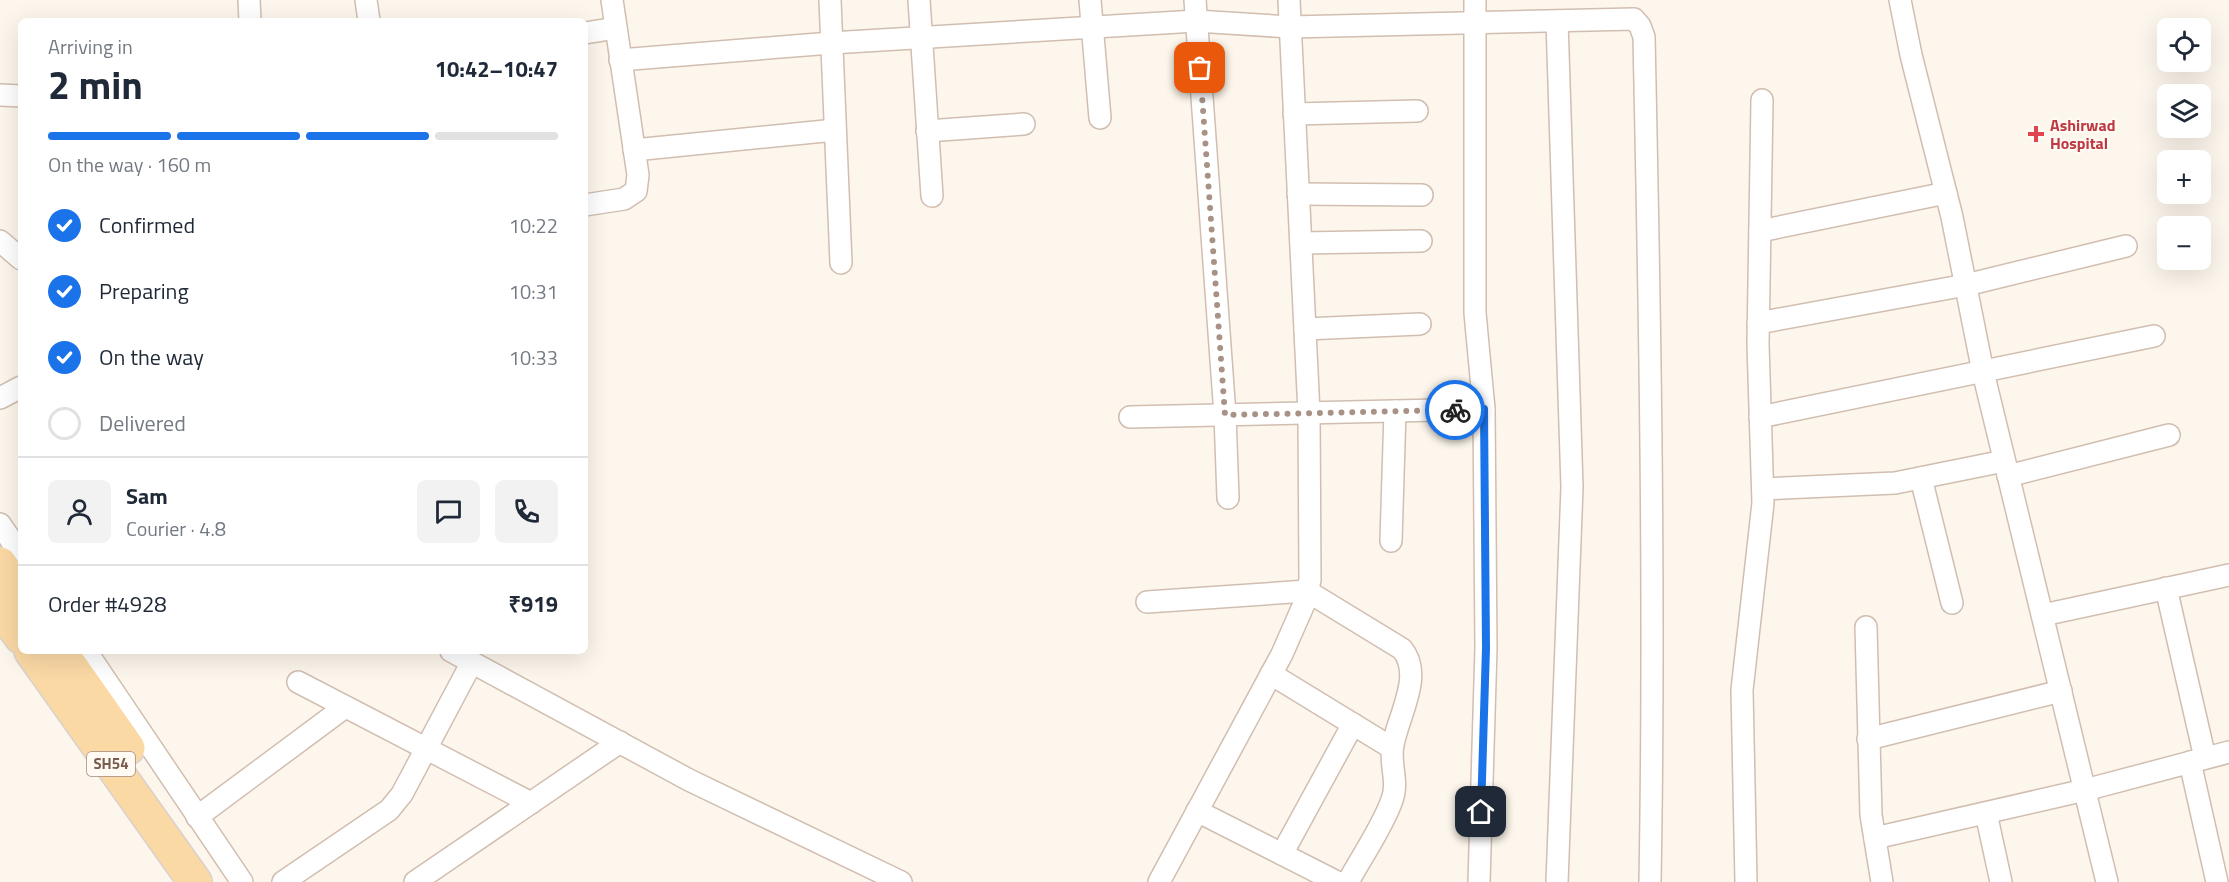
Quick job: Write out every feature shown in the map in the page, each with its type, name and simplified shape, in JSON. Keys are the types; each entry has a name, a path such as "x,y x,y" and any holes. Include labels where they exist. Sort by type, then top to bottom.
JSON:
{"main road":[{"path":"0,564 18,590"},
{"path":"0,608 18,633"},
{"name":"SH54","path":"33,654 204,877"},
{"name":"SH54","path":"62,654 204,877"}],"street":[{"path":"249,0 250,18"},
{"path":"366,0 369,18"},
{"path":"588,205 624,199 636,191 638,175 612,0"},
{"path":"830,0 841,262"},
{"path":"919,0 932,196"},
{"path":"1090,0 1100,118"},
{"path":"1159,882 1271,674 1304,604 1310,580 1309,413 1289,0"},
{"path":"1475,0 1475,313 1484,409 1486,648 1479,882"},
{"path":"1900,0 1911,55 1946,193 1983,372 2107,882"},
{"path":"621,60 831,43 1092,27 1195,10 1290,27 1634,19 1644,37 1653,437 1654,661 1650,882"},
{"path":"1195,10 1225,415 1228,498"},
{"path":"1557,21 1572,487 1557,882"},
{"path":"588,33 616,28"},
{"path":"0,95 18,96"},
{"path":"1746,882 1742,690 1760,537 1762,489 1758,323 1762,100"},
{"path":"1294,114 1417,111"},
{"path":"927,131 1024,124"},
{"path":"634,150 835,130"},
{"path":"1760,231 1946,193"},
{"path":"1298,194 1422,195"},
{"path":"0,241 18,256"},
{"path":"1301,243 1421,241"},
{"path":"1758,323 1966,285 2126,246"},
{"path":"1305,328 1420,324"},
{"path":"1760,417 2154,336"},
{"path":"1130,417 1484,409"},
{"path":"1392,541 1395,411"},
{"path":"1762,489 1895,483 2006,469 2169,435"},
{"path":"1922,478 1952,603"},
{"path":"0,525 18,551"},
{"path":"2043,615 2229,575"},
{"path":"2166,588 2198,760 2217,882"},
{"path":"1147,602 1307,591 1402,649 1410,658 1412,676 1392,748 1396,783 1392,801 1348,882"},
{"path":"1866,627 1868,740 1875,838 1882,882"},
{"path":"88,654 242,882"},
{"path":"457,654 689,780 901,882"},
{"path":"283,882 389,810 402,794 472,662"},
{"path":"1271,674 1392,748"},
{"path":"298,682 531,803"},
{"path":"1868,740 2061,691"},
{"path":"197,817 345,707"},
{"path":"1282,854 1353,724"},
{"path":"414,882 620,742"},
{"path":"1875,838 2085,790 2229,752"},
{"path":"1197,811 1337,882"},
{"path":"1986,813 2001,882"}],"way so far":[{"path":"1200,68 1225,415 1455,410"}],"place":[{"name":"Ashirwad Hospital","path":"2036,134"}],"route":[{"path":"1455,410 1484,409 1486,648 1481,812"}]}
